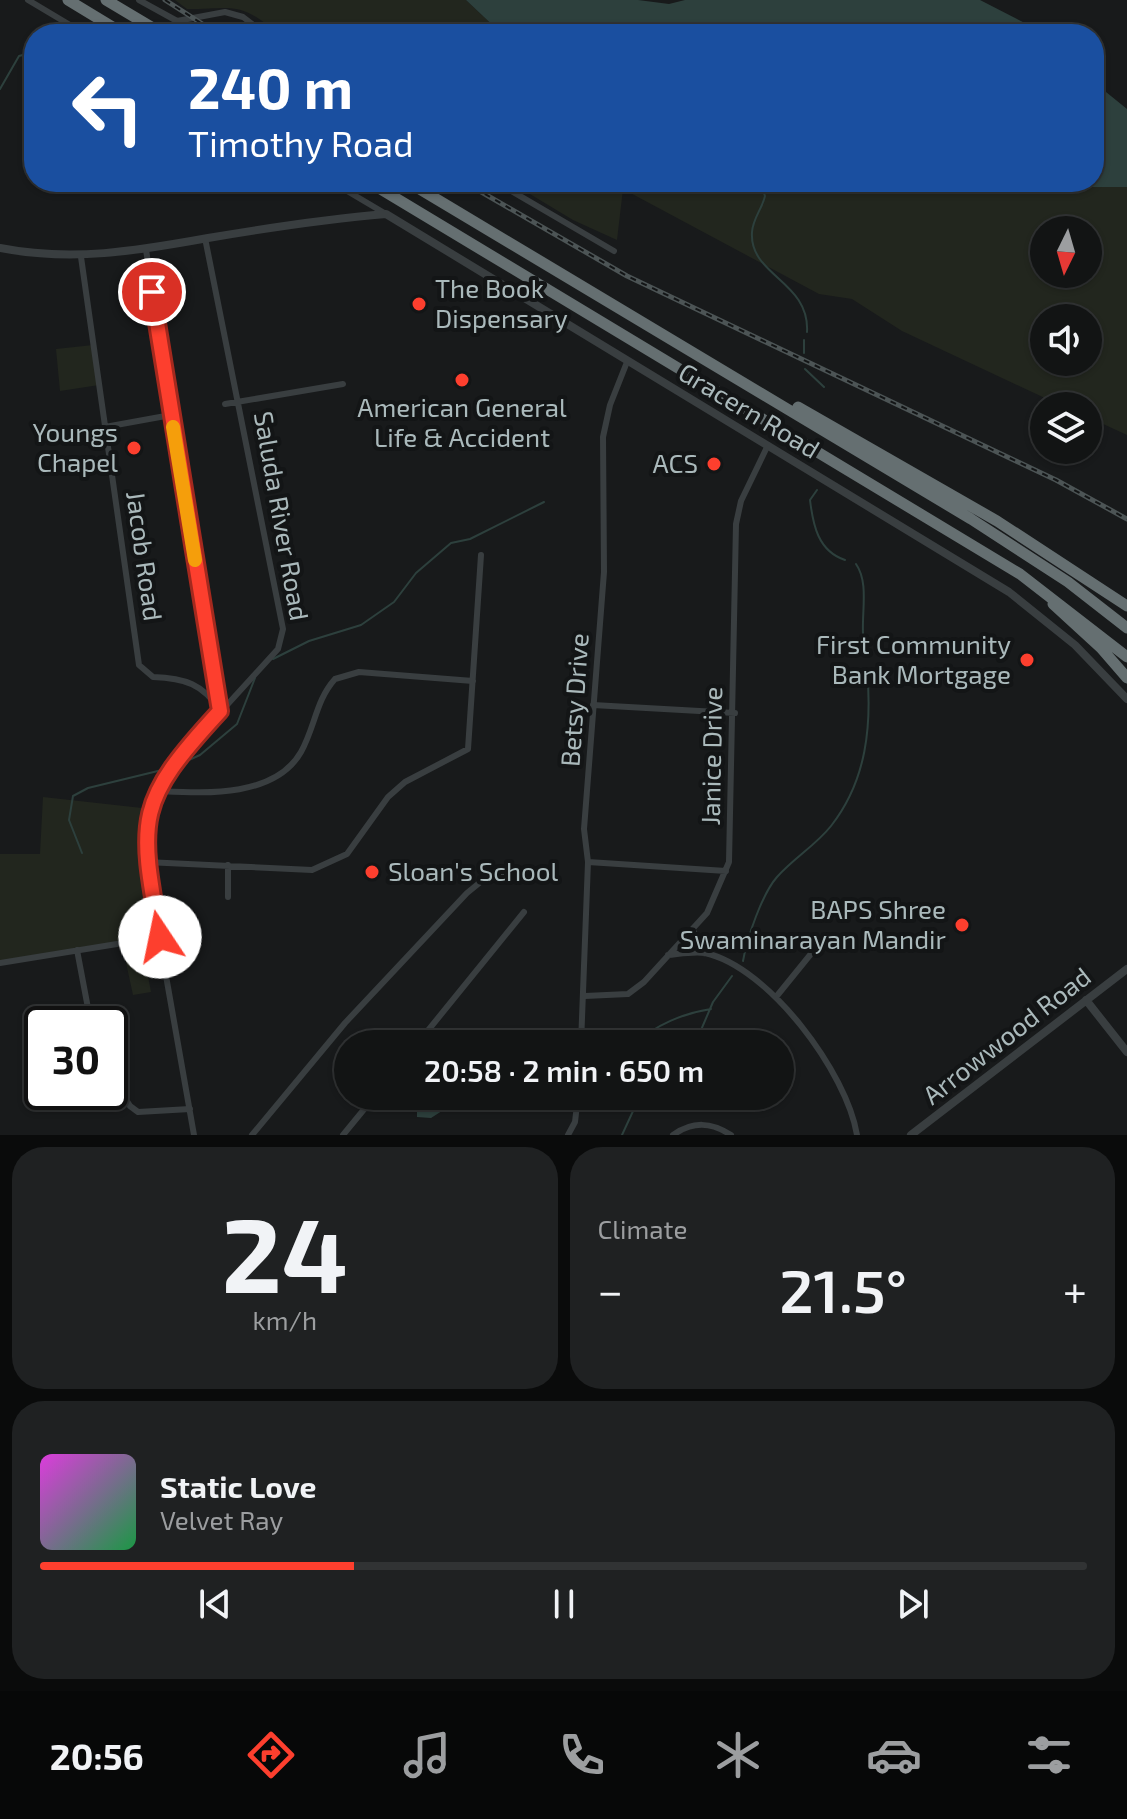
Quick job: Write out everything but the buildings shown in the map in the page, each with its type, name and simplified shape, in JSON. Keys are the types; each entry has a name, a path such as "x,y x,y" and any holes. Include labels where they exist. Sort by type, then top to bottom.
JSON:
{"highway":[{"path":"68,0 108,24"},
{"path":"106,0 146,24"},
{"path":"386,192 1020,574 1127,657"},
{"path":"425,192 971,519 1068,582 1127,628"},
{"path":"664,335 802,409 1127,597"},
{"path":"1037,545 1127,606"},
{"path":"1020,574 1101,648 1127,678"}],"street":[{"path":"28,0 68,24"},
{"path":"139,0 181,22 207,13 238,15 251,24"},
{"name":"Gracern Road","path":"349,192 1026,604 1075,645 1127,699"},
{"path":"513,192 614,251"},
{"path":"0,248 81,257 146,250 326,219 386,214"},
{"name":"Saluda River Road","path":"194,1135 146,862 147,827 156,791 178,756 278,649 283,629 205,238"},
{"path":"146,250 220,711"},
{"name":"Jacob Road","path":"81,257 139,665 153,677 177,678 200,687 220,711"},
{"name":"Betsy Drive","path":"582,1030 588,862 584,829 604,572 603,437 610,405 627,362"},
{"path":"225,404 343,384"},
{"path":"105,427 171,415"},
{"name":"Janice Drive","path":"585,996 628,994 707,913 729,862 735,713 732,581 736,524 741,501 768,445"},
{"path":"146,862 312,870 347,854 388,797 418,774 468,749 481,555"},
{"path":"156,791 230,790 277,774 300,753 318,703 335,679 359,672 473,681"},
{"path":"593,705 735,713"},
{"path":"588,862 726,871"},
{"path":"228,865 228,897"},
{"path":"252,1135 345,1023 467,893 483,880 507,875"},
{"path":"428,1030 524,912"},
{"path":"693,930 704,953"},
{"path":"0,963 160,937"},
{"path":"776,997 823,939"},
{"path":"77,950 88,1006"},
{"path":"668,955 704,953 746,971 776,997 837,1080 857,1135"},
{"name":"Arrowwood Road","path":"911,1135 1127,969"},
{"path":"1086,1000 1127,1052"},
{"path":"128,1103 138,1112 190,1109"},
{"path":"343,1135 364,1110"},
{"path":"568,1135 575,1122 576,1110"},
{"path":"673,1135 693,1125 704,1124 731,1135"}],"shaded area":[{"path":"175,0 466,0 491,24 265,24 236,9 187,9"},
{"path":"466,0 638,0 669,4 685,0 980,0 1027,24 491,24"},
{"path":"1104,89 1127,109 1127,187 1104,187"},
{"path":"1104,187 1127,187 1127,435 1102,423 1102,392 1032,392 902,331 852,299 819,294 629,192 1104,192"},
{"path":"527,192 623,192 617,240 573,220"},
{"path":"93,345 99,385 60,391 56,349"},
{"path":"43,797 151,809 146,844 160,937 0,963 0,854 40,854"},
{"path":"144,955 151,992 133,995 125,958"},
{"path":"417,1110 443,1110 431,1118 417,1117"}],"waterway":[{"path":"0,89 19,56 24,55"},
{"path":"764,192 765,196 752,232 754,247 769,270 799,301 807,332"},
{"path":"804,340 804,353"},
{"path":"805,369 824,387"},
{"path":"817,490 810,500 818,536 829,550 845,560"},
{"path":"273,659 309,641 361,625 394,602 416,573 451,543 470,539 544,502"},
{"path":"856,564 863,584 866,650"},
{"path":"743,961 756,917 771,885 831,826 853,790 860,771 867,731 867,669"},
{"path":"178,765 200,755 237,724 255,678"},
{"path":"82,853 69,820 73,796 88,788 162,770"},
{"path":"701,1030 713,1002 732,976"},
{"path":"654,1030 691,1013 711,1009"},
{"path":"622,1135 634,1110"}],"railway":[{"path":"165,0 202,24"},
{"path":"481,192 627,276 1056,480 1127,519"}],"slow traffic":[{"path":"173,427 195,560"}],"place":[{"name":"The Book Dispensary","path":"419,304"},
{"name":"American General Life & Accident","path":"462,380"},
{"name":"Youngs Chapel","path":"134,448"},
{"name":"ACS","path":"714,464"},
{"name":"First Community Bank Mortgage","path":"1027,660"},
{"name":"Sloan's School","path":"372,872"},
{"name":"BAPS Shree Swaminarayan Mandir","path":"962,925"}],"route":[{"path":"152,292 220,711 166,772 151,809 146,862 160,937"}]}
